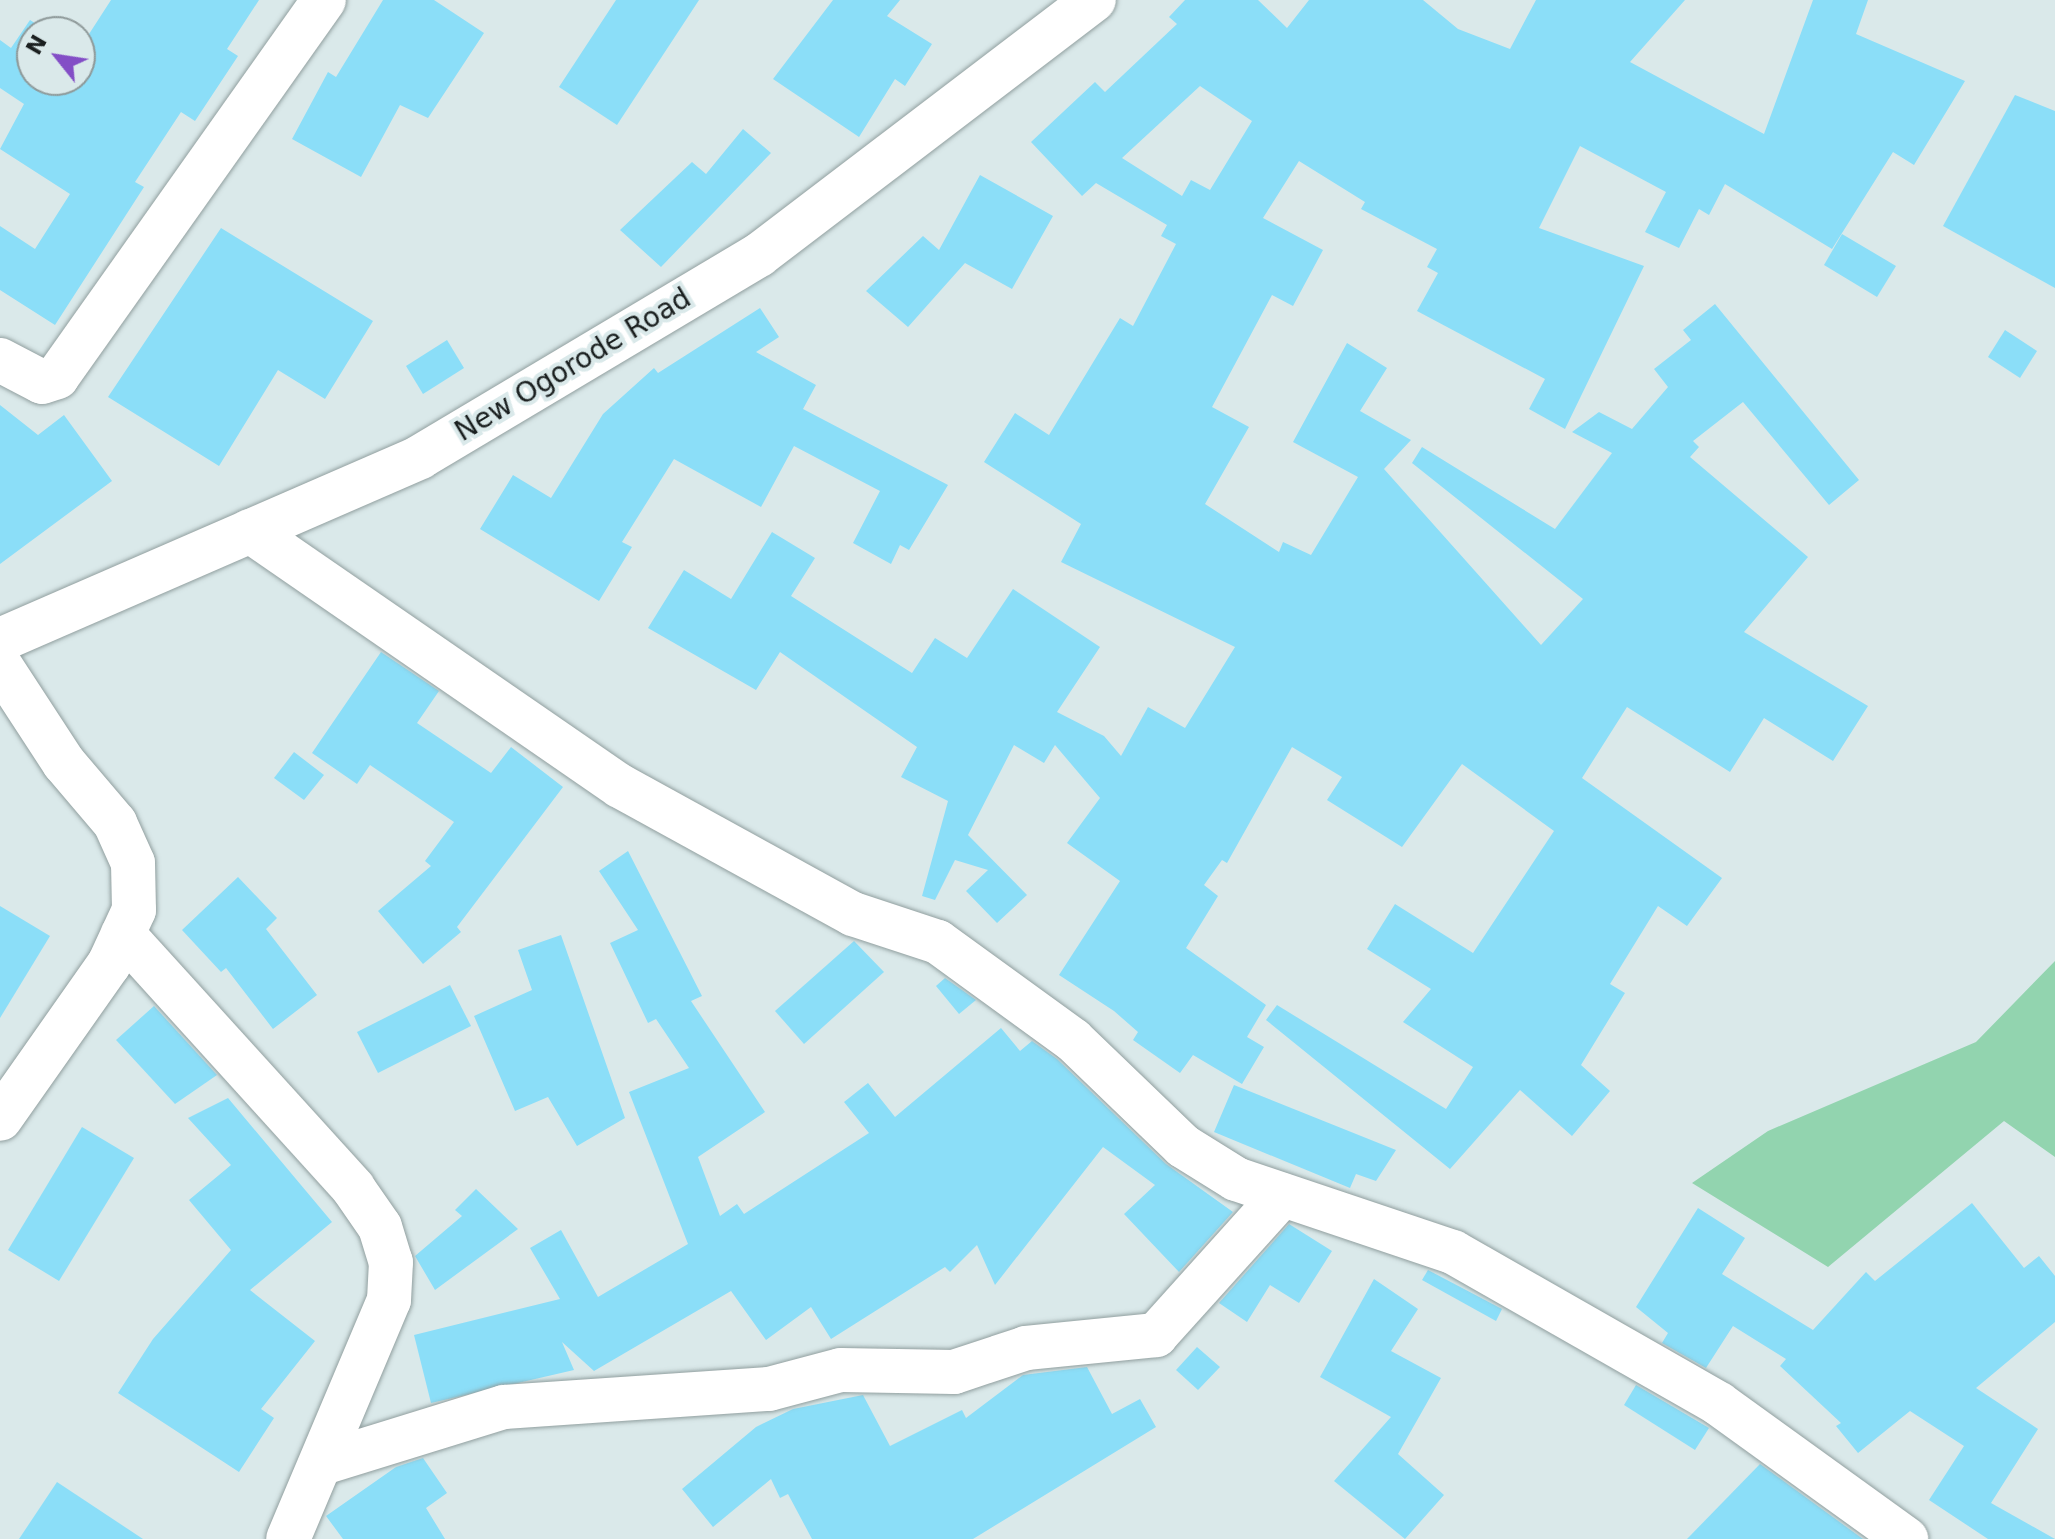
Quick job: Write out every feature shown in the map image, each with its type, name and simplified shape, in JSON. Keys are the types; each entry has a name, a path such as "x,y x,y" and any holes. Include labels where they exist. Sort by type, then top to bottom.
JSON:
{"street":[{"path":"0,360 42,382 57,377 324,0"},
{"name":"New Ogorode Road","path":"0,640 420,457 759,255 1094,0"},
{"path":"250,531 620,786 853,914 938,942 1073,1040 1183,1146 1236,1179 1453,1252 1719,1404 1906,1539"},
{"path":"0,665 64,763 115,823 133,863 134,910 123,934 0,1119"},
{"path":"123,934 353,1188 380,1227 391,1262 389,1300 326,1462 288,1539"},
{"path":"326,1462 504,1407 769,1389 841,1370 954,1372 1026,1348 1156,1335 1282,1195"}],"green space":[{"path":"2055,961 2055,1157 2004,1121 1828,1267 1692,1183 1768,1131 1976,1042"}],"building":[{"path":"111,0 259,0 227,49 238,56 195,121 181,112 135,182 144,187 55,325 0,290 0,226 35,249 70,194 0,149 24,104 0,88 0,40 11,48 16,41 16,96 96,96 96,23"},
{"path":"383,0 434,0 484,33 428,118 400,105 361,177 292,139 328,72 336,77"},
{"path":"616,0 699,0 617,125 559,87"},
{"path":"833,0 900,0 887,16 932,44 905,86 895,79 859,137 773,79"},
{"path":"1185,0 1258,0 1287,28 1309,0 1423,0 1458,29 1510,49 1536,0 1685,0 1630,62 1764,134 1813,0 1868,0 1856,34 1965,81 1914,165 1893,152 1832,249 1725,184 1709,215 1699,209 1679,248 1645,232 1666,192 1580,146 1539,228 1644,266 1565,429 1529,409 1545,379 1417,311 1438,273 1427,267 1437,249 1361,209 1365,202 1299,161 1263,218 1323,250 1293,306 1272,295 1212,407 1249,427 1205,504 1279,552 1283,542 1311,555 1358,477 1293,442 1347,343 1387,368 1360,411 1411,440 1384,469 1541,645 1583,599 1412,463 1422,447 1555,529 1612,453 1572,432 1599,412 1632,429 1668,387 1654,369 1691,340 1683,330 1715,304 1859,480 1829,505 1743,402 1693,441 1699,447 1690,457 1808,557 1744,632 1868,706 1833,761 1764,718 1730,772 1627,707 1582,778 1722,878 1687,926 1658,906 1610,984 1625,993 1581,1065 1610,1091 1572,1136 1520,1090 1450,1169 1266,1020 1277,1005 1446,1109 1473,1067 1403,1022 1431,989 1367,949 1395,904 1473,953 1554,831 1462,764 1402,847 1327,800 1342,777 1292,747 1227,863 1222,860 1204,885 1218,896 1186,948 1266,1005 1247,1037 1264,1047 1242,1084 1193,1055 1180,1073 1133,1040 1138,1032 1114,1011 1059,975 1120,881 1067,843 1100,798 1055,745 1044,763 1014,745 968,835 1027,895 997,923 966,891 988,870 955,860 935,900 922,896 948,801 901,777 917,747 780,652 756,690 648,628 684,570 731,599 772,532 815,558 791,596 912,673 935,638 967,658 1013,589 1100,647 1057,712 1104,736 1121,756 1148,707 1185,728 1235,647 1061,562 1081,524 984,462 1015,413 1049,435 1120,318 1133,326 1176,244 1161,236 1167,225 1096,183 1082,196 1031,142 1095,82 1105,92 1177,24 1169,17","holes":["1200,86 1252,121 1210,190 1191,180 1182,196 1122,158"]},
{"path":"2015,95 2055,111 2055,288 1943,226"},
{"path":"743,129 771,153 661,267 620,230 692,162 706,174"},
{"path":"980,175 1053,216 1012,289 965,263 908,327 866,291 923,236 939,250"},
{"path":"221,228 373,321 325,399 278,370 219,466 108,397"},
{"path":"1842,234 1896,266 1877,297 1824,265"},
{"path":"760,308 779,337 756,352 816,385 803,409 948,485 909,550 900,545 891,564 853,543 880,491 794,446 761,507 674,459 622,542 632,547 599,601 480,529 513,475 551,498 603,414 654,368 658,373"},
{"path":"2005,330 2037,351 2020,378 1988,357"},
{"path":"447,340 464,368 423,394 406,366"},
{"path":"0,405 38,435 64,415 112,481 0,564"},
{"path":"381,652 439,691 417,723 491,773 511,747 563,787 457,927 461,932 423,964 378,911 431,866 425,861 454,822 370,765 357,784 312,753"},
{"path":"294,752 324,775 304,800 274,778"},
{"path":"628,851 702,996 691,1001 765,1112 698,1157 720,1216 737,1204 744,1214 869,1133 844,1102 868,1083 895,1117 1001,1028 1020,1051 1032,1041 1057,1059 1166,1164 1233,1212 1179,1272 1124,1214 1155,1185 1103,1147 995,1285 977,1245 950,1272 945,1267 831,1339 811,1307 766,1340 731,1291 594,1371 562,1342 574,1370 431,1403 414,1335 560,1299 530,1248 561,1230 598,1297 688,1244 629,1092 689,1068 656,1019 648,1023 610,943 638,930 599,871"},
{"path":"238,877 277,918 266,929 317,995 273,1029 226,968 221,972 182,930"},
{"path":"0,906 50,936 0,1018"},
{"path":"561,935 625,1118 577,1146 548,1097 515,1111 474,1016 532,990 518,950"},
{"path":"854,941 884,972 804,1044 775,1011"},
{"path":"945,978 976,1000 959,1014 936,986"},
{"path":"450,985 471,1026 378,1073 357,1032"},
{"path":"154,1006 217,1075 175,1104 116,1040"},
{"path":"1234,1085 1396,1150 1376,1181 1356,1174 1350,1188 1214,1132"},
{"path":"228,1098 332,1222 250,1290 315,1341 261,1409 274,1418 239,1472 118,1393 153,1339 231,1250 189,1200 231,1165 188,1118"},
{"path":"82,1127 134,1158 59,1281 8,1250"},
{"path":"476,1189 518,1229 435,1290 415,1256 462,1216 455,1210"},
{"path":"1972,1203 2024,1268 2039,1256 2055,1276 2055,1322 1976,1388 2038,1429 1991,1503 2055,1539 1988,1539 1929,1500 1964,1446 1910,1411 1858,1453 1836,1426 1841,1423 1780,1366 1786,1359 1733,1326 1706,1368 1662,1343 1668,1333 1636,1307 1698,1208 1745,1238 1722,1274 1813,1330 1866,1272 1875,1281"},
{"path":"1289,1224 1332,1251 1299,1303 1270,1285 1247,1322 1219,1303"},
{"path":"1428,1270 1502,1309 1496,1321 1422,1280"},
{"path":"1374,1279 1418,1309 1391,1351 1441,1378 1398,1454 1444,1495 1405,1539 1334,1481 1391,1417 1320,1377"},
{"path":"1197,1347 1220,1367 1198,1390 1176,1370"},
{"path":"1087,1367 1112,1414 1140,1399 1156,1427 973,1539 812,1539 788,1494 780,1498 771,1479 713,1527 682,1489 756,1427 793,1409 863,1395 890,1446 962,1410 966,1418 1023,1375"},
{"path":"1636,1385 1709,1428 1695,1450 1624,1405"},
{"path":"423,1458 447,1493 426,1508 445,1539 343,1539 326,1516 396,1467"},
{"path":"1760,1464 1863,1539 1687,1539"},
{"path":"57,1482 143,1539 19,1539"}]}
